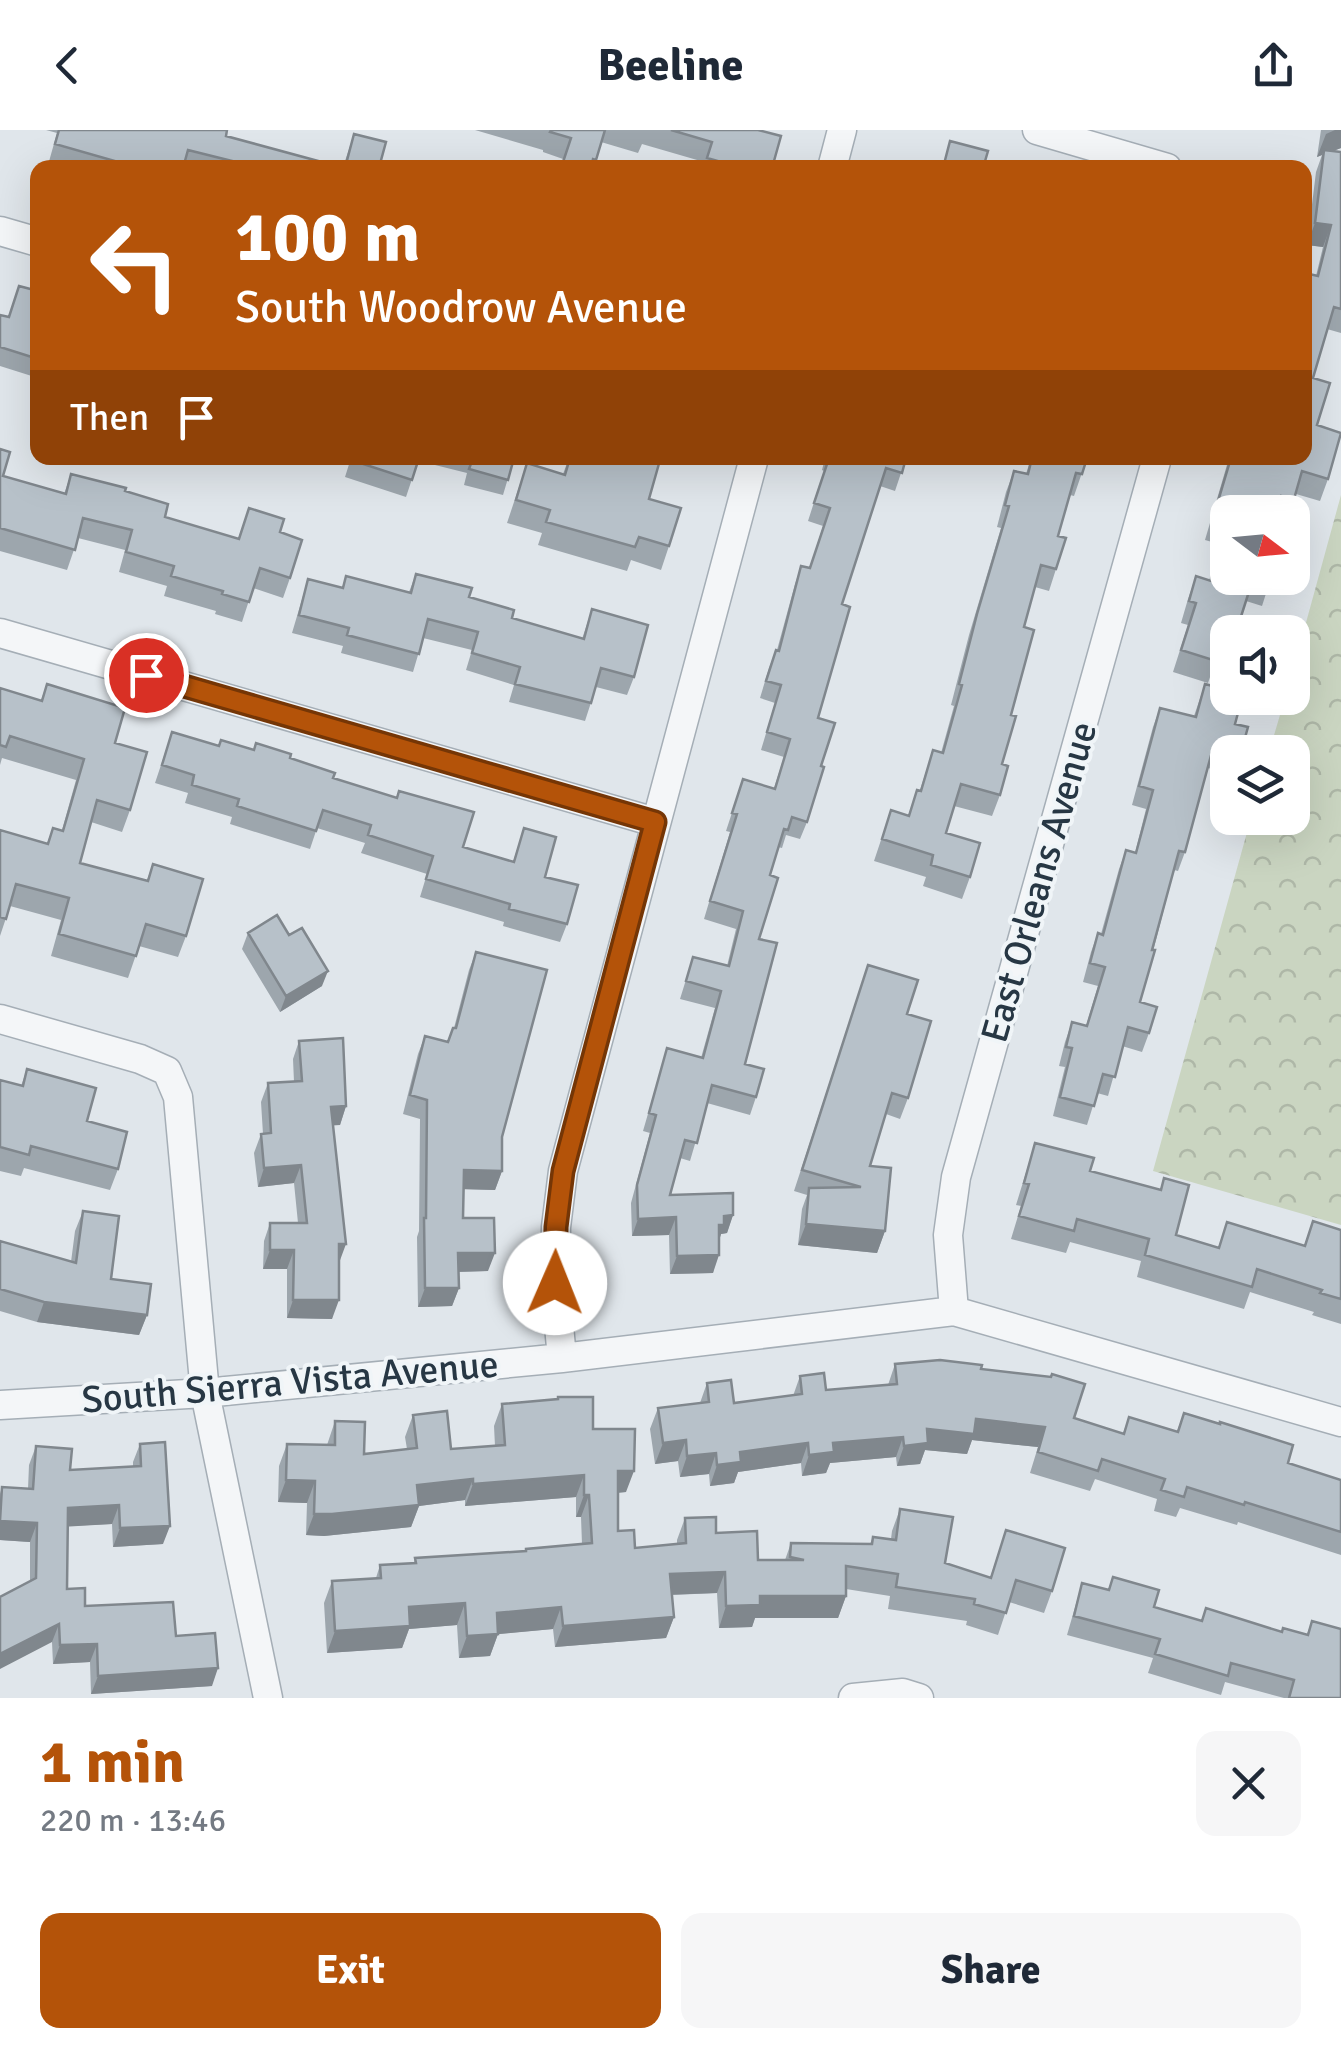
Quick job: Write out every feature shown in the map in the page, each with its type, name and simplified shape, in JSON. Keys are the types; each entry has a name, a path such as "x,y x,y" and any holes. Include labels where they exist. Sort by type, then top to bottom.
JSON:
{"street":[{"path":"834,160 842,130"},
{"path":"1037,130 1139,160"},
{"path":"0,231 30,240"},
{"path":"562,1358 555,1283 563,1171 752,465"},
{"name":"East Orleans Avenue","path":"954,1312 948,1234 956,1177 1156,465"},
{"path":"0,632 655,822"},
{"path":"0,1020 166,1071 178,1097 205,1393 268,1698"},
{"name":"South Sierra Vista Avenue","path":"0,1405 205,1393 562,1358 954,1312 1341,1422"},
{"path":"853,1698 903,1694 919,1698"}],"green space":[{"path":"1341,495 1341,1225 1153,1171 1246,835 1310,835 1310,735 1274,735 1280,715 1310,715 1308,615"}],"building":[{"path":"59,130 227,130 226,136 314,160 228,160 188,150 185,160 111,160 55,144"},
{"path":"605,130 596,160 564,160 571,138 550,132"},
{"path":"671,130 758,130 781,136 774,160 707,158 712,142"},
{"path":"354,134 386,142 381,160 347,160"},
{"path":"950,141 988,151 985,160 945,160"},
{"path":"1324,150 1341,152 1341,309 1334,307 1313,378 1330,383 1317,425 1341,433 1328,479 1302,471 1295,495 1220,495 1229,465 1312,465 1312,275 1318,276 1331,225 1315,223"},
{"path":"19,286 30,289 30,356 0,347 0,315 9,317"},
{"path":"0,449 10,452 3,476 66,494 71,474 126,488 125,491 168,504 165,517 239,539 249,508 284,519 280,532 302,540 290,578 260,568 249,602 171,576 174,566 126,552 132,530 83,518 75,550 0,528"},
{"path":"366,465 417,465 412,480"},
{"path":"470,465 512,465 508,480 469,469"},
{"path":"526,465 565,475 568,465 659,465 649,499 681,508 669,546 639,537 635,547 546,522 550,510 516,500"},
{"path":"827,465 904,465 902,473 886,468 842,604 850,607 818,718 835,723 807,822 792,817 788,830 784,829 770,875 778,878 759,939 777,943 745,1064 764,1069 756,1097 712,1085 697,1143 685,1140 670,1195 733,1193 733,1215 724,1216 724,1225 719,1225 719,1255 677,1256 676,1217 638,1219 637,1185 656,1115 649,1113 667,1048 703,1058 721,991 686,981 693,957 729,966 743,911 710,901 737,814 732,813 743,779 775,789 790,739 767,732 781,685 766,681 776,650 779,651 801,566 810,568 830,508 814,503"},
{"path":"1030,465 1085,465 1082,474 1076,473 1058,536 1066,538 1056,569 1041,565 1024,627 1034,630 1011,715 1016,716 1002,764 1008,766 1000,795 961,784 946,833 980,843 970,877 931,865 933,855 882,839 891,810 909,816 933,750 943,753 977,614 1009,506 1005,505 1014,471 1028,474"},
{"path":"416,574 472,588 469,597 514,610 512,618 584,639 592,609 648,625 634,677 601,668 591,703 515,684 520,667 472,653 478,632 428,619 419,654 347,635 349,628 299,615 308,579 343,588 346,576 411,593"},
{"path":"1196,576 1210,581 1210,595 1248,595 1241,615 1210,615 1210,659 1181,650 1196,603 1189,601"},
{"path":"47,684 125,708 115,743 147,752 130,810 97,800 80,863 148,881 153,864 203,879 186,936 146,924 136,956 59,934 69,898 16,884 6,919 0,917 0,830 48,844 53,828 63,831 84,759 10,736 6,747 0,745 0,688 42,701"},
{"path":"1205,684 1210,685 1210,715 1237,715 1235,724 1248,727 1246,735 1210,735 1210,759 1185,852 1179,851 1140,1002 1157,1007 1149,1033 1128,1027 1115,1077 1103,1074 1094,1106 1060,1097 1072,1048 1066,1047 1072,1022 1087,1026 1105,967 1090,963 1098,933 1103,935 1126,850 1136,853 1153,790 1139,786 1160,708 1196,717"},
{"path":"172,732 219,746 221,740 254,750 256,743 335,773 333,778 397,798 399,791 474,812 463,847 514,862 524,828 556,837 545,877 578,885 567,924 509,909 510,904 426,879 433,856 368,835 371,825 323,810 316,831 237,806 239,799 192,785 194,775 162,765"},
{"path":"277,915 289,935 302,928 328,971 286,996 248,933"},
{"path":"476,952 547,970 502,1137 502,1171 464,1170 463,1218 494,1218 495,1253 458,1253 459,1288 425,1288 427,1100 410,1095 425,1036 448,1042 456,1028"},
{"path":"868,965 918,980 907,1014 931,1021 908,1098 892,1093 870,1166 891,1168 885,1231 806,1224 809,1188 861,1187 802,1170"},
{"path":"343,1038 346,1106 331,1107 346,1244 339,1244 339,1300 293,1300 294,1250 270,1250 270,1223 307,1223 301,1165 264,1168 261,1134 271,1133 268,1083 302,1081 299,1041"},
{"path":"27,1069 96,1088 87,1121 127,1132 118,1169 31,1146 29,1155 0,1147 0,1080 23,1086"},
{"path":"1035,1143 1094,1158 1090,1171 1161,1190 1164,1178 1189,1185 1176,1235 1219,1248 1227,1222 1305,1246 1313,1221 1341,1230 1341,1299 1257,1269 1252,1287 1145,1255 1149,1239 1077,1219 1074,1231 1019,1216"},
{"path":"83,1211 119,1216 111,1279 151,1284 147,1315 44,1302 0,1289 0,1241 76,1263"},
{"path":"940,1360 982,1365 981,1369 1051,1377 1052,1374 1085,1384 1074,1418 1124,1434 1129,1417 1178,1432 1184,1413 1293,1445 1288,1463 1341,1480 1341,1532 1187,1487 1184,1497 1161,1490 1165,1479 1102,1459 1098,1471 1038,1452 1045,1427 976,1419 974,1434 927,1429 928,1443 904,1446 903,1437 833,1443 834,1452 809,1455 808,1443 740,1452 741,1462 717,1465 716,1453 687,1456 686,1440 663,1443 658,1408 709,1402 707,1383 731,1380 734,1403 802,1394 800,1376 824,1373 826,1390 897,1384 895,1364"},
{"path":"593,1397 593,1429 635,1429 634,1471 618,1471 618,1531 634,1530 635,1548 686,1543 685,1518 716,1517 716,1533 757,1531 758,1560 804,1560 790,1557 791,1543 872,1544 873,1537 896,1540 900,1509 953,1517 945,1563 991,1578 1006,1530 1065,1548 1052,1591 1016,1580 1006,1613 974,1604 975,1599 896,1587 898,1574 846,1566 846,1596 760,1596 760,1605 726,1606 725,1572 670,1574 674,1617 563,1626 561,1607 497,1613 498,1634 467,1636 465,1603 409,1607 410,1626 335,1631 332,1581 381,1578 380,1565 416,1563 415,1558 592,1543 584,1475 417,1485 419,1505 314,1514 315,1481 286,1480 287,1444 335,1445 335,1421 365,1422 364,1454 417,1448 413,1415 447,1411 451,1449 505,1445 502,1404"},
{"path":"165,1442 170,1526 120,1528 119,1505 68,1508 67,1589 85,1588 85,1606 173,1602 176,1636 215,1633 218,1668 98,1676 97,1644 60,1645 59,1624 0,1654 0,1597 36,1578 37,1523 0,1521 2,1487 33,1489 36,1446 72,1449 70,1470 141,1466 140,1444"},
{"path":"1113,1577 1159,1590 1154,1607 1202,1621 1206,1608 1282,1632 1283,1628 1308,1635 1312,1621 1341,1629 1341,1698 1289,1698 1294,1680 1231,1663 1228,1676 1155,1654 1160,1639 1074,1616 1082,1583 1109,1590"}],"route":[{"path":"146,675 655,822 563,1171 555,1283"}]}
